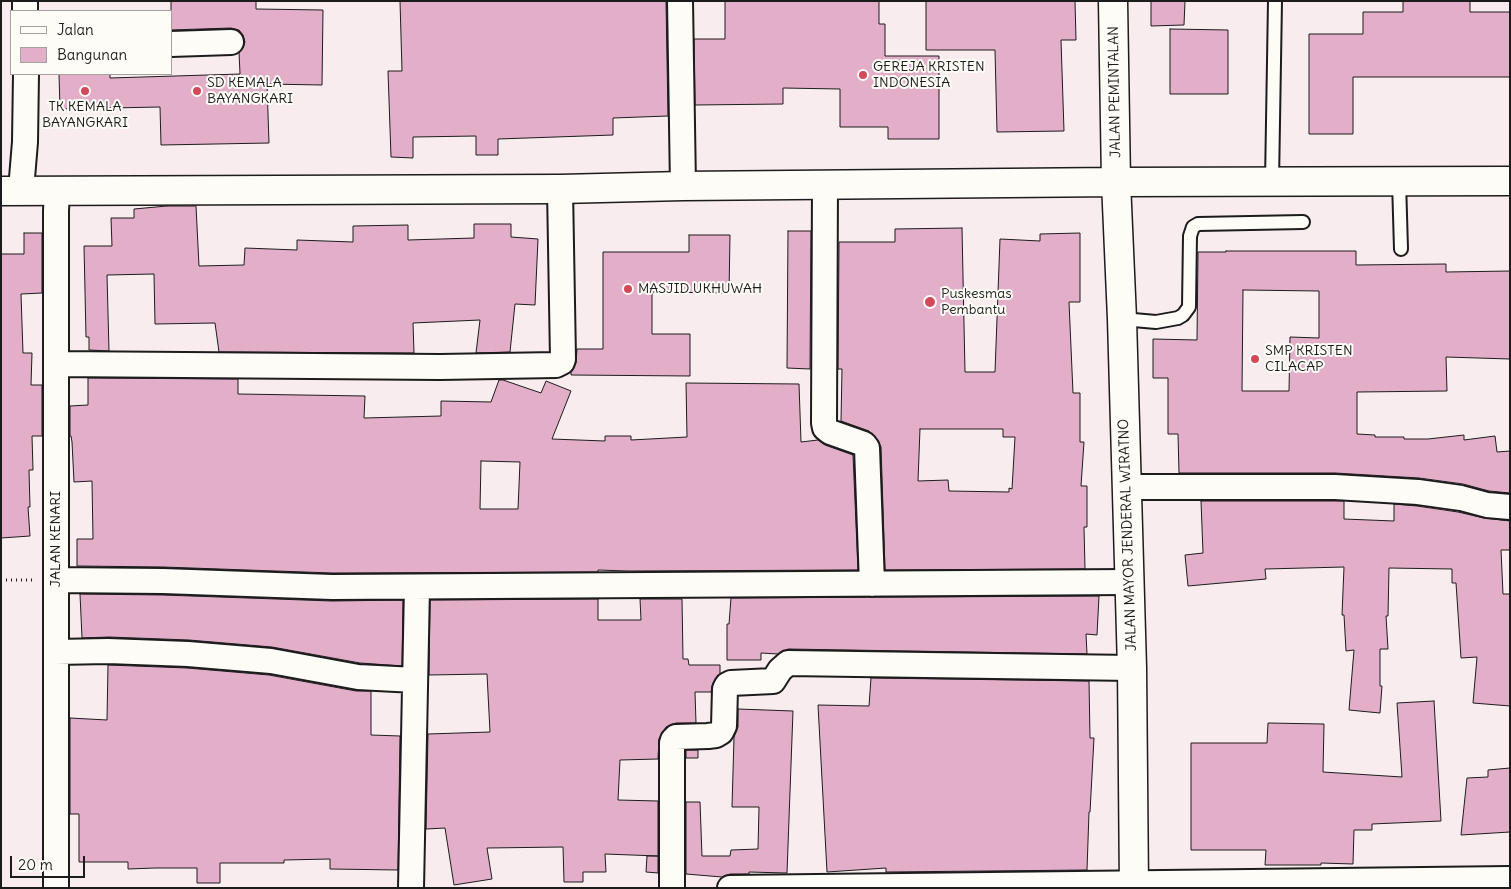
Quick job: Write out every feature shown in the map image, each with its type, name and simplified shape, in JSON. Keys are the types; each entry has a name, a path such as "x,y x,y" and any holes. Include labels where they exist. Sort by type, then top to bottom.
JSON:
{"street":[{"path":"680,1 683,186"},
{"name":"JALAN PEMINTALAN","path":"1113,1 1116,182"},
{"path":"172,44 231,42"},
{"path":"26,75 25,142 11,191 560,189 825,184 1510,181"},
{"name":"JALAN MAYOR JENDERAL WIRATNO","path":"1116,182 1132,668 1134,885"},
{"path":"825,184 824,423 825,428 830,432 864,444 867,448 872,584"},
{"path":"56,364 440,368 556,365 564,359 560,189"},
{"name":"JALAN KENARI","path":"56,888 57,190"},
{"path":"1126,487 1335,487 1418,492 1461,498 1486,505 1510,507"},
{"path":"56,580 163,581 332,588 1128,582"},
{"path":"411,888 417,587"},
{"path":"56,652 108,651 188,654 271,662 358,677 415,680"},
{"path":"672,888 672,743 676,737 708,736 716,735 720,732 724,726 725,689 731,683 773,681 780,670 788,663 1132,668"},
{"path":"730,888 1411,884 1510,879"}],"lane":[{"path":"1272,182 1276,1"},
{"path":"1398,181 1400,249"},
{"path":"1122,319 1156,322 1178,318 1183,315 1188,307 1190,236 1193,227 1198,224 1303,222"}],"path":[{"path":"1,580 56,580"}],"building":[{"path":"171,1 256,1 256,9 323,10 322,85 267,84 269,143 161,145 160,107 60,109 59,75 110,75 110,78 240,74 239,52 245,42 239,30 231,28 172,30"},
{"path":"400,1 666,1 668,116 613,118 613,135 498,139 498,155 476,155 476,136 413,137 413,158 391,157 388,71 402,71"},
{"path":"725,1 879,1 879,24 885,24 885,56 939,56 939,139 888,139 888,127 840,127 840,89 783,88 783,104 695,105 694,39 725,39"},
{"path":"926,1 1075,1 1076,40 1061,40 1064,131 997,132 995,50 926,50"},
{"path":"1151,1 1185,1 1184,25 1151,26"},
{"path":"1403,1 1470,1 1470,12 1510,12 1510,77 1353,77 1353,134 1309,134 1309,34 1363,34 1363,12 1403,12"},
{"path":"1170,29 1228,30 1228,94 1170,94"},
{"path":"196,206 199,266 244,265 245,248 297,250 297,240 353,242 353,226 408,225 408,240 474,238 474,224 511,224 511,237 538,239 535,305 515,304 510,352 476,353 480,320 413,323 414,353 219,352 215,323 155,324 154,274 107,275 109,351 89,350 89,337 86,337 84,246 112,246 111,218 134,218 134,209"},
{"path":"962,228 965,372 995,372 1000,239 1040,241 1040,234 1080,233 1080,302 1069,302 1073,393 1080,393 1080,442 1084,442 1081,486 1087,486 1087,527 1084,527 1085,569 885,570 881,447 878,440 869,431 841,421 842,369 838,369 839,242 895,242 895,229","holes":["920,429 1003,429 1003,437 1015,437 1012,489 1009,488 1009,492 949,491 948,480 918,481"]},
{"path":"788,231 811,231 810,369 787,368"},
{"path":"24,233 42,233 42,293 21,294 23,353 32,353 31,385 42,385 42,436 32,436 33,470 29,470 30,507 28,507 30,536 1,538 1,254 24,254"},
{"path":"689,235 730,235 729,293 652,292 652,334 690,334 690,376 571,375 576,363 577,349 603,349 603,252 689,252"},
{"path":"1356,251 1356,265 1446,264 1446,272 1510,271 1510,359 1446,357 1447,391 1357,392 1357,434 1375,435 1375,437 1404,437 1404,439 1428,439 1464,435 1464,440 1495,436 1497,452 1510,451 1510,493 1419,478 1335,473 1179,473 1178,434 1168,434 1168,378 1153,378 1153,339 1197,340 1198,252","holes":["1243,290 1319,291 1319,338 1290,337 1289,391 1242,391"]},
{"path":"88,378 238,379 238,394 365,396 364,418 441,416 441,401 491,402 499,380 541,393 546,381 571,391 552,439 605,441 605,436 631,436 631,440 687,437 686,383 799,384 801,442 818,440 825,445 853,455 858,570 332,573 77,566 77,539 93,539 92,481 74,482 70,436 70,406 88,405","holes":["481,461 520,462 518,509 480,509"]},
{"path":"1201,501 1344,501 1344,519 1394,521 1394,504 1510,521 1510,550 1501,550 1503,594 1510,594 1510,706 1473,703 1477,657 1461,658 1456,583 1452,583 1452,569 1389,568 1388,616 1386,616 1388,649 1380,649 1380,686 1382,686 1380,713 1349,710 1354,650 1346,651 1344,615 1342,615 1344,567 1265,569 1266,579 1188,586 1185,555 1203,553"},
{"path":"80,594 332,601 403,600 402,666 360,663 272,647 189,640 109,637 82,638"},
{"path":"1099,596 1097,635 1086,634 1087,654 788,649 778,654 761,653 761,660 727,660 727,624 729,624 731,598"},
{"path":"598,599 598,620 641,620 640,599 682,599 683,659 688,659 689,665 720,665 720,674 713,683 711,692 695,692 696,723 676,723 666,727 659,739 658,759 620,760 618,800 658,801 658,856 605,854 606,872 583,872 583,882 564,882 563,847 487,848 492,879 454,885 445,828 426,829 428,734 490,732 487,674 429,675 430,600"},
{"path":"108,665 187,668 269,675 356,691 371,691 371,735 400,736 398,870 330,869 330,859 284,860 284,863 220,863 220,883 197,883 197,868 128,869 128,862 79,862 79,814 70,814 70,718 107,720"},
{"path":"871,678 1089,681 1090,738 1094,738 1087,870 886,872 886,868 827,872 818,705 869,706"},
{"path":"1434,701 1441,821 1372,824 1372,830 1354,830 1353,864 1265,865 1266,850 1191,850 1191,743 1267,743 1268,723 1324,724 1323,772 1402,777 1397,703"},
{"path":"738,709 793,711 787,873 749,872 749,874 730,874 722,877 686,874 686,802 700,802 702,856 730,856 731,850 758,849 759,807 732,807 734,737 738,727"},
{"path":"686,750 698,750 698,758 686,758"},
{"path":"1510,768 1510,832 1461,835 1467,778 1488,777 1488,770"},
{"path":"647,856 658,856 658,873 646,872"}],"place":[{"name":"GEREJA KRISTEN INDONESIA","path":"863,75"},
{"name":"TK KEMALA BAYANGKARI","path":"85,91"},
{"name":"SD KEMALA BAYANGKARI","path":"197,91"},
{"name":"MASJID UKHUWAH","path":"628,289"},
{"name":"Puskesmas Pembantu","path":"930,302"},
{"name":"SMP KRISTEN CILACAP","path":"1255,359"}]}
